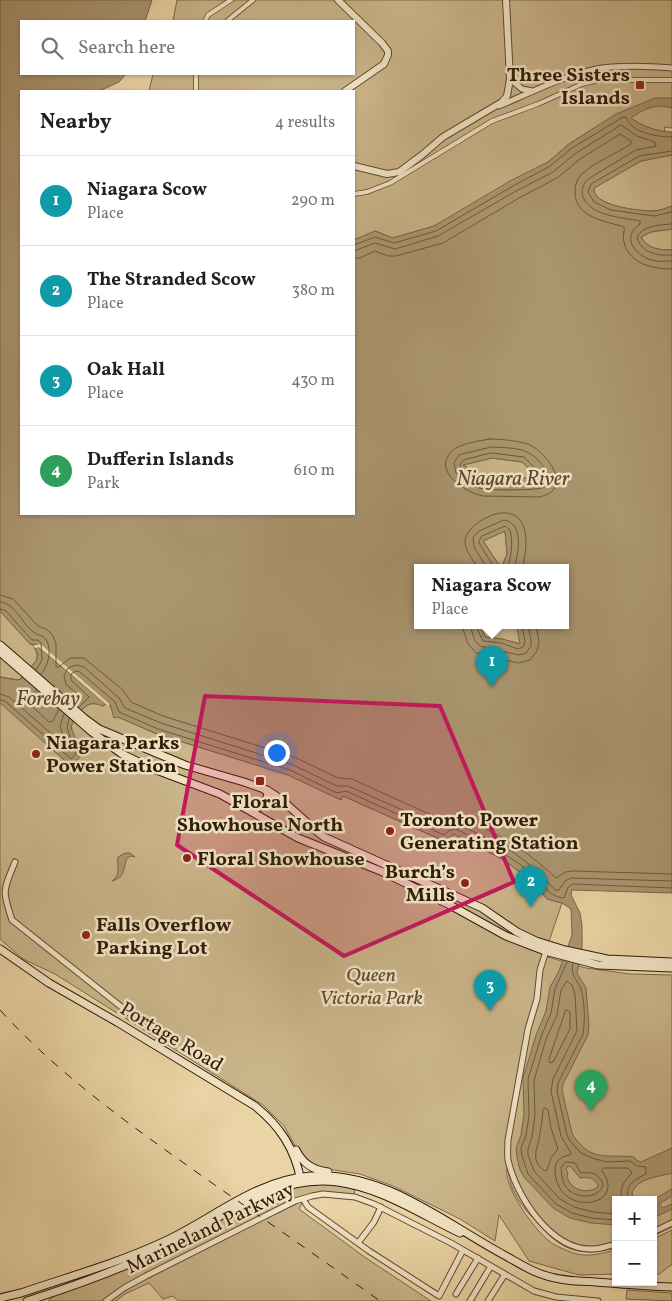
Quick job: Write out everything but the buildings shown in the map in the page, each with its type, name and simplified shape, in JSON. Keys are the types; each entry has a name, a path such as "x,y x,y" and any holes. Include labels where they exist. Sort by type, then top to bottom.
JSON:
{"main road":[{"path":"0,645 108,745 131,759 212,790 298,838 382,872 450,905 506,936 612,966 672,968"},
{"path":"0,652 26,671"},
{"path":"79,717 104,732 165,757 264,789 282,800 324,837 482,908 517,932 546,948"},
{"path":"247,808 255,809 266,801 268,794 264,789"},
{"name":"Portage Road","path":"0,949 49,983 255,1106 277,1127 291,1149 301,1180"},
{"path":"584,958 672,962"},
{"path":"229,1090 248,1098 274,1117 286,1130 301,1159 309,1166 318,1170 376,1181 393,1188 488,1246 537,1273 556,1279 672,1287"},
{"path":"301,1180 332,1176 363,1181 386,1189 422,1207"},
{"path":"301,1180 332,1181 369,1189 488,1246"},
{"name":"Marineland Parkway","path":"0,1298 35,1288 150,1248 188,1230 270,1184 301,1180"},
{"name":"Marineland Parkway","path":"27,1301 38,1299 134,1262 190,1235 256,1197 301,1180"},
{"path":"35,1288 38,1299"}],"street":[{"path":"206,20 208,15 231,0"},
{"path":"228,20 254,0"},
{"path":"338,0 382,43 388,55 384,64 346,90"},
{"path":"496,107 507,96 510,78 506,0"},
{"path":"355,166 387,174 399,172 443,137 470,120 535,90 577,75 601,68 645,66 672,68"},
{"path":"196,75 196,90"},
{"path":"510,78 522,89 535,90"},
{"path":"355,194 367,192 390,183 492,121 538,104 582,84 599,80 672,80"},
{"path":"15,862 5,887 5,897 12,920 129,1012 156,1026 161,1032 160,1038 155,1045"},
{"path":"546,948 540,970 537,999 528,1029 510,1131 508,1158 514,1180 530,1209 553,1234 576,1247 594,1249 612,1245"},
{"name":"Marineland Parkway","path":"106,1301 146,1276 303,1199 323,1194 355,1197 464,1250"},
{"path":"303,1199 308,1207 358,1243 439,1296 464,1250 541,1293 556,1297 598,1301"},
{"path":"358,1243 374,1222 380,1208"},
{"path":"657,1230 672,1223"},
{"path":"456,1294 478,1258"},
{"path":"470,1301 491,1266"},
{"path":"488,1301 505,1274"}],"highlighted area":[{"path":"205,696 440,706 514,882 344,956 177,845"}],"green space":[{"path":"177,0 672,0 672,128 664,127 665,132 660,131 630,118 598,126 569,144 547,163 434,226 393,238 375,231 355,240 355,90 149,90 153,75 355,75 355,20 173,20"},
{"path":"672,155 672,206 653,211 638,210 608,203 595,194 594,188 641,161"},
{"path":"672,229 672,250 654,248 641,237 651,232"},
{"path":"492,458 522,462 539,479 484,478 463,465"},
{"path":"505,531 507,554 503,564 498,564 483,541"},
{"path":"0,611 34,646 37,654 37,660 19,680 0,677"},
{"path":"482,629 517,629 521,644 502,639 485,637"},
{"name":"Queen Victoria Park","path":"0,703 81,755 71,727 74,721 81,710 87,705 103,706 108,703 118,717 157,734 288,775 341,800 343,796 448,843 452,833 504,860 535,884 547,899 562,903 544,956 586,968 630,974 672,975 672,1227 657,1234 657,1196 612,1196 612,1249 590,1252 570,1248 552,1238 525,1209 513,1190 507,1168 507,1176 515,1196 528,1218 543,1235 554,1245 573,1253 584,1255 612,1251 612,1274 579,1275 529,1261 499,1215 495,1241 460,1219 393,1186 360,1174 314,1167 301,1156 284,1126 263,1105 55,974 23,959 0,939"},
{"path":"309,1184 333,1184 355,1188 354,1197 307,1195 299,1209 366,1258 431,1301 178,1301 173,1296 163,1299 149,1283 125,1294 116,1301 48,1301 57,1293 170,1248 248,1204 286,1188"},
{"path":"672,1230 672,1265 657,1274 657,1241 657,1237"},
{"path":"627,1290 672,1293 672,1301 626,1299"}],"water":[{"name":"Niagara River","path":"0,0 152,0 145,20 20,20 20,75 125,75 119,82 101,90 20,90 20,515 355,515 355,240 375,231 393,238 434,226 510,181 548,162 569,144 616,114 655,98 672,98 672,108 661,106 650,108 631,118 650,128 672,132 672,155 641,161 594,188 595,194 600,199 618,206 653,211 672,206 672,229 651,232 641,237 654,248 672,250 672,893 572,890 571,895 580,913 582,926 582,948 577,973 586,988 589,1026 588,1035 563,1084 562,1090 572,1133 587,1150 599,1155 634,1157 641,1162 672,1148 672,1173 643,1181 635,1188 633,1196 612,1196 612,1225 591,1223 570,1218 553,1208 524,1177 520,1170 516,1148 521,1135 524,1114 523,1078 536,1035 546,1011 550,987 559,971 572,935 571,909 562,903 547,899 535,884 504,860 453,834 449,843 343,796 341,800 288,775 157,734 118,717 114,718 110,704 42,645 30,644 0,611","holes":["492,458 522,462 539,478 484,478 463,465","570,1166 580,1178 592,1179 598,1185 597,1188 588,1191 575,1188 567,1177 567,1167"]},
{"name":"Forebay","path":"38,647 106,704 102,706 95,704 87,705 81,710 74,721 71,727 81,755 72,767 0,703 0,677 21,679 36,661 38,655 35,649"},
{"path":"125,853 130,853 135,857 127,858 122,875 112,881 118,873 118,857"},
{"path":"672,1189 672,1196 659,1204 663,1208 672,1204 672,1209 657,1216 657,1198"}],"pier":[{"path":"39,644 110,704 108,706 40,647 35,648 34,646"}],"railway":[{"path":"0,1010 24,1035 75,1081 128,1123 380,1301"}],"place":[{"name":"Three Sisters Islands","path":"640,85"},
{"name":"Niagara Scow","path":"492,687"},
{"name":"Niagara Parks Power Station","path":"36,754"},
{"name":"Floral Showhouse North","path":"260,781"},
{"name":"Toronto Power Generating Station","path":"390,831"},
{"name":"Floral Showhouse","path":"187,858"},
{"name":"Burch’s Mills","path":"465,883"},
{"name":"The Stranded Scow","path":"531,907"},
{"name":"Falls Overflow Parking Lot","path":"86,935"},
{"name":"Oak Hall","path":"490,1011"},
{"name":"Dufferin Islands","path":"591,1111"}]}
